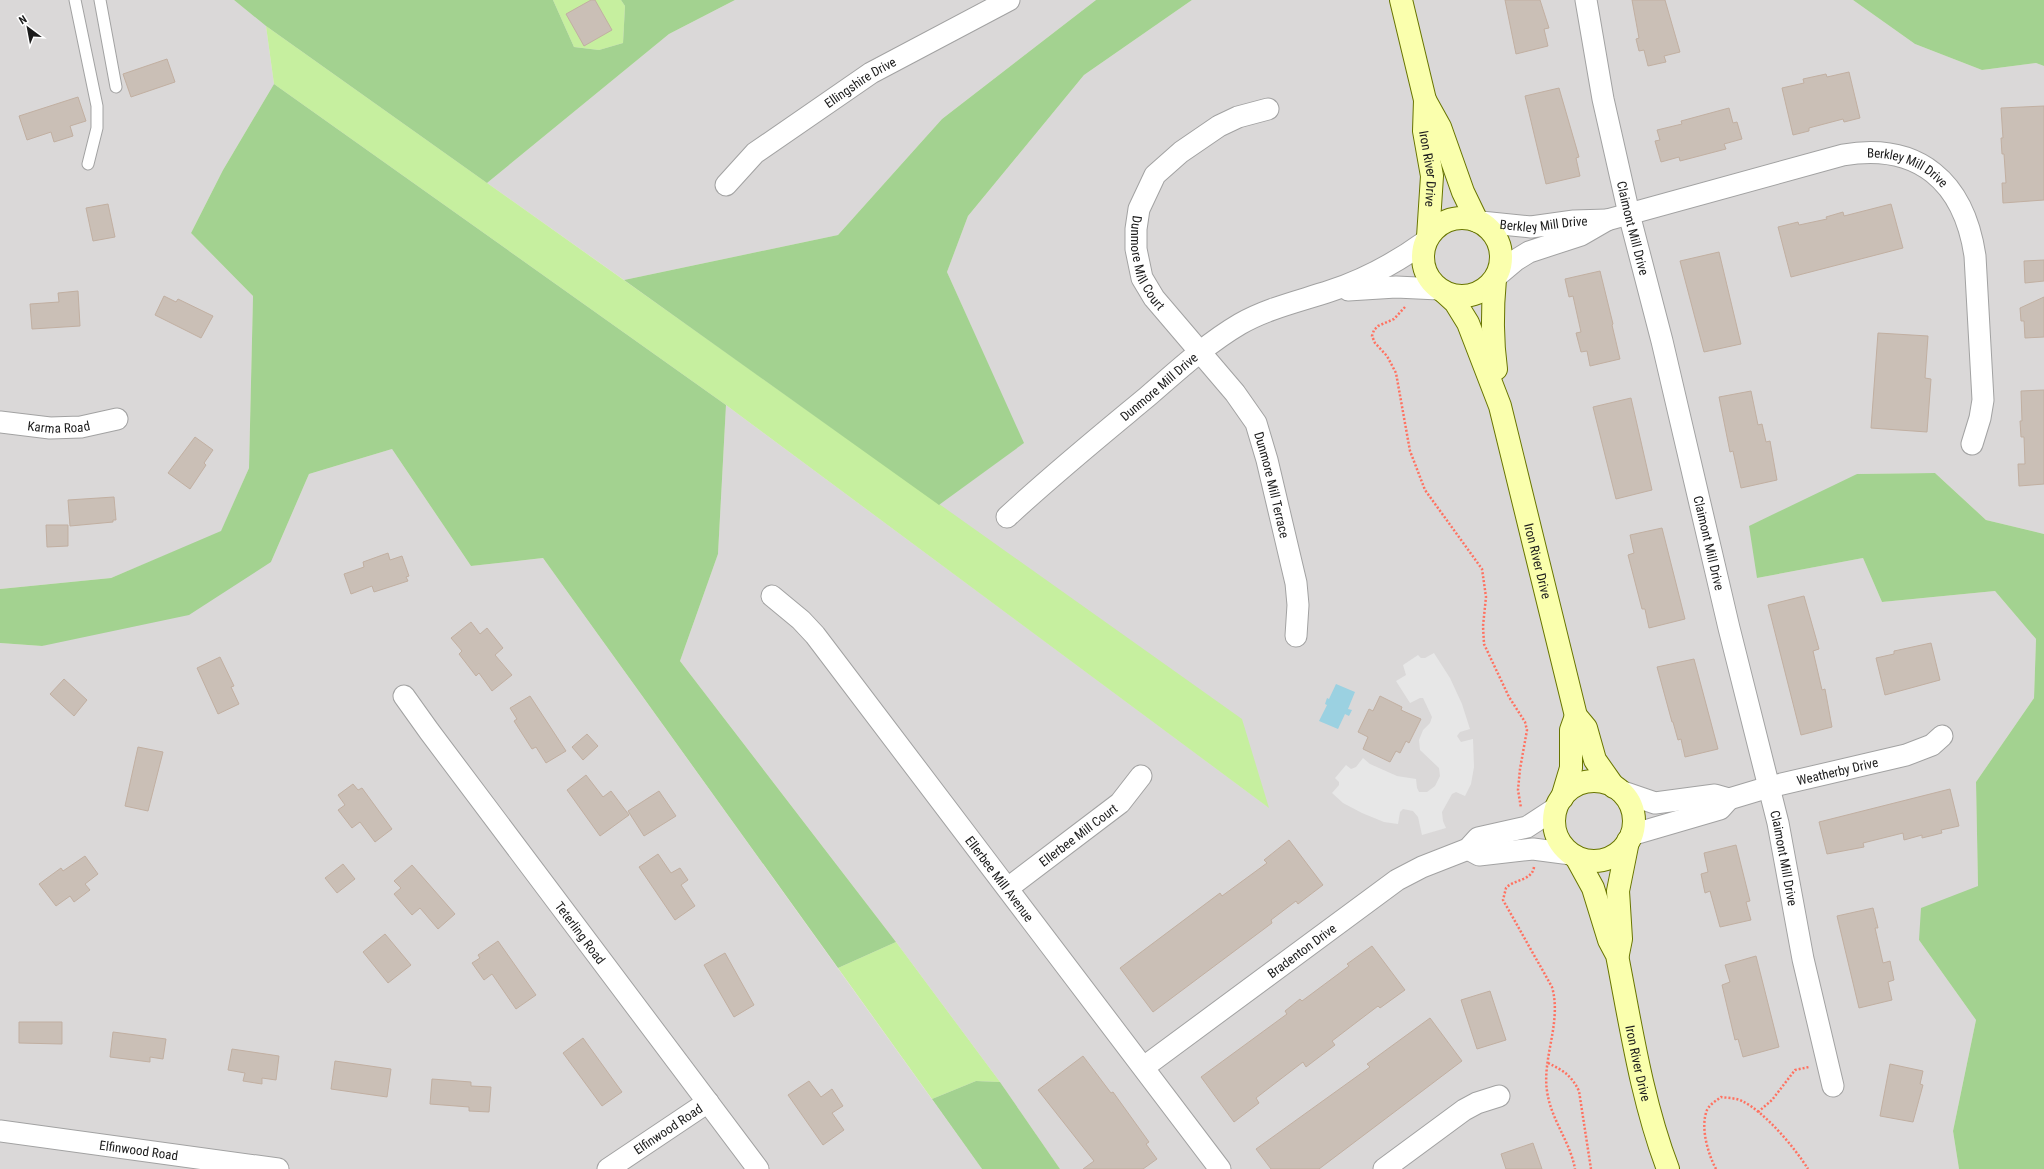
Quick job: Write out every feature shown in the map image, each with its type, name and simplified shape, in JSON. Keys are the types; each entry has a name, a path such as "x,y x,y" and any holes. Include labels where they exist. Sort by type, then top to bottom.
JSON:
{"street":[{"name":"Ellingshire Drive","path":"726,185 755,153 871,73 1009,0"},
{"name":"Iron River Drive","path":"1402,0 1425,100 1424,131 1432,176 1427,239"},
{"name":"Claimont Mill Drive","path":"1586,0 1603,99 1629,214 1662,341 1729,628 1769,787 1791,887 1802,959 1833,1086"},
{"name":"Iron River Drive","path":"1425,100 1440,127 1460,184 1479,221"},
{"name":"Dunmore Mill Court","path":"1199,353 1154,298 1142,278 1136,249 1136,229 1139,208 1155,175 1181,152 1227,121 1268,109"},
{"name":"Berkley Mill Drive","path":"1479,221 1531,227 1574,221 1607,220 1843,155 1864,151 1885,152 1904,156 1924,166 1944,183 1958,200 1966,217 1972,236 1975,256 1983,400 1980,418 1972,444"},
{"path":"1455,218 1466,218 1479,221 1493,233 1501,248 1502,260 1496,278 1486,289 1465,297 1441,291 1431,282 1426,273 1423,252 1427,239 1435,228 1444,222 1455,218"},
{"name":"Berkley Mill Drive","path":"1496,278 1516,260 1529,252 1581,235 1607,220"},
{"name":"Dunmore Mill Drive","path":"1007,517 1049,478 1199,353 1240,324 1276,308 1331,291 1397,262 1427,239"},
{"name":"Iron River Drive","path":"1496,278 1492,308 1492,342 1500,406 1576,716 1586,728 1595,760 1617,789"},
{"name":"Dunmore Mill Drive","path":"1331,291 1396,286 1441,291"},
{"name":"Iron River Drive","path":"1441,291 1455,302 1468,323 1500,406"},
{"name":"Dunmore Mill Terrace","path":"1199,353 1250,412 1262,440 1298,595 1296,636"},
{"name":"Karma Road","path":"0,422 50,428 81,427 117,419"},
{"name":"Ellerbee Mill Avenue","path":"772,596 801,620 815,635 1220,1169"},
{"name":"Teterling Road","path":"404,696 433,737 758,1169"},
{"name":"Iron River Drive","path":"1559,803 1571,768 1571,730 1576,716"},
{"name":"Weatherby Drive","path":"1630,838 1720,809 1729,799 1769,787 1906,755 1932,745 1942,736"},
{"name":"Ellerbee Mill Court","path":"1008,888 1120,804 1141,776"},
{"path":"1468,850 1479,855 1533,849 1574,856 1587,861 1599,861 1611,858 1621,851 1630,838 1633,816 1626,798 1617,789 1596,782 1586,782 1576,785 1559,803 1554,818 1556,834 1563,847 1574,856"},
{"name":"Weatherby Drive","path":"1617,789 1655,803 1715,795 1729,799"},
{"name":"Bradenton Drive","path":"1144,1067 1397,880 1428,864 1468,850 1478,838 1527,827 1559,803"},
{"name":"Iron River Drive","path":"1618,955 1621,939 1618,891 1630,838"},
{"name":"Iron River Drive","path":"1574,856 1593,888 1609,940 1618,955 1641,1076 1652,1122 1668,1169"},
{"path":"1384,1169 1464,1110 1477,1103 1499,1096"},
{"name":"Elfinwood Road","path":"608,1169 708,1102"},
{"name":"Elfinwood Road","path":"0,1131 278,1169"}],"lane":[{"path":"74,0 97,106 97,128 88,164"},
{"path":"100,0 116,87"}],"path":[{"path":"1405,303 1402,312 1394,319 1378,326 1374,330 1372,336 1374,343 1387,356 1396,373 1410,451 1425,490 1482,569 1485,586 1483,626 1484,644 1509,697 1525,722 1527,730 1519,785 1520,806 1523,814"},
{"path":"1535,863 1534,872 1527,878 1516,881 1506,888 1503,900 1552,987 1554,996 1553,1037 1546,1075 1547,1091 1555,1122 1566,1138 1572,1153 1575,1169"},
{"path":"1548,1063 1566,1072 1574,1080 1579,1091 1591,1169"},
{"path":"1758,1112 1772,1100 1795,1070 1827,1063"},
{"path":"1716,1169 1710,1158 1706,1143 1707,1110 1713,1102 1721,1098 1741,1101 1758,1112 1791,1144 1808,1169"}],"shaded area":[{"path":"0,0 234,0 266,26 274,84 223,170 191,233 253,296 249,468 221,532 111,578 0,589"},
{"path":"735,0 1096,0 942,119 838,235 624,280 487,183 669,34"},
{"path":"1192,0 1853,0 1915,44 1982,70 2036,63 2044,66 2044,534 1986,520 1935,473 1857,474 1757,578 1863,558 1882,602 1995,591 2036,639 2034,698 1976,782 1978,886 1919,940 1976,1020 1953,1131 1959,1169 1060,1169 1000,1082 896,942 680,661 718,554 726,405 1268,807 1241,719 939,505 1023,443 947,272 968,216 1084,75"},
{"path":"392,449 471,566 543,558 982,1169 0,1169 0,643 42,646 271,562 309,474"},
{"path":"1434,653 1450,678 1462,704 1470,729 1460,732 1457,736 1461,742 1473,739 1474,767 1471,784 1465,796 1456,792 1452,794 1442,812 1443,821 1446,828 1422,835 1418,817 1413,811 1403,809 1400,812 1398,824 1384,822 1343,803 1332,793 1339,785 1339,782 1335,778 1346,765 1351,769 1356,767 1363,758 1370,764 1397,776 1416,779 1419,792 1427,792 1435,786 1440,776 1439,768 1420,750 1419,740 1423,730 1430,723 1432,717 1423,698 1410,703 1396,681 1406,675 1403,665 1418,655 1421,658 1425,658"}],"green space":[{"path":"234,0 553,0 574,47 599,50 623,43 625,6 621,0 735,0 669,34 487,183 266,26"},
{"path":"553,0 621,0 625,6 623,43 599,50 574,47"},
{"path":"1096,0 1192,0 1084,75 968,216 947,272 1024,443 939,505 624,280 838,235 942,119"},
{"path":"1853,0 2044,0 2044,66 2036,63 1982,70 1915,44"},
{"path":"266,26 1242,719 1269,808 726,405 274,84"},
{"path":"274,84 726,405 718,554 680,661 896,942 838,968 543,558 471,566 392,449 309,474 271,562 189,615 42,646 0,643 0,589 111,578 221,531 249,468 253,296 191,233 223,170"},
{"path":"1935,473 1986,520 2044,534 2044,1169 1959,1169 1953,1131 1976,1020 1919,940 1921,908 1978,886 1976,782 2034,698 2036,639 1995,591 1882,602 1863,558 1757,578 1749,526 1857,474"},
{"path":"896,942 1000,1082 976,1081 932,1099 838,968"},
{"path":"976,1081 1000,1082 1060,1169 982,1169 932,1099"}],"water":[{"path":"1336,684 1355,692 1348,709 1352,710 1349,716 1345,714 1338,729 1319,721 1327,705 1325,704 1327,698 1329,699"}],"building":[{"path":"591,0 595,0 612,30 584,46 566,14"},
{"path":"1505,0 1540,0 1549,28 1544,29 1548,46 1516,54"},
{"path":"1632,0 1665,0 1680,52 1664,56 1666,62 1648,66 1644,50 1639,51 1636,39 1639,38"},
{"path":"167,59 175,82 131,97 123,74"},
{"path":"1849,72 1860,118 1844,122 1843,119 1809,128 1809,131 1793,135 1782,88 1804,83 1803,79 1826,74 1827,77"},
{"path":"1559,88 1579,157 1576,158 1580,176 1546,184 1525,96"},
{"path":"78,97 86,121 70,126 73,136 54,142 51,132 27,140 19,116"},
{"path":"2044,106 2044,200 2003,203 2002,183 2006,183 2004,154 2002,154 2001,138 2003,138 2001,108"},
{"path":"1729,108 1733,123 1737,122 1742,139 1724,144 1726,149 1680,161 1679,157 1661,162 1655,141 1660,140 1657,130 1682,124 1681,121"},
{"path":"108,204 115,237 93,241 86,208"},
{"path":"1891,204 1903,248 1791,277 1778,227 1798,222 1799,225 1827,219 1826,217 1843,212 1844,216"},
{"path":"1719,252 1741,344 1704,352 1680,261"},
{"path":"2044,260 2044,281 2025,283 2024,261"},
{"path":"1600,271 1620,359 1590,366 1587,351 1581,352 1576,333 1581,332 1573,296 1569,297 1565,279"},
{"path":"78,291 80,326 32,329 30,304 59,302 58,293"},
{"path":"164,296 176,302 178,299 213,316 201,338 155,315"},
{"path":"2044,297 2044,337 2025,338 2024,321 2021,321 2020,308"},
{"path":"1878,333 1928,336 1925,378 1931,379 1927,432 1871,428"},
{"path":"2044,390 2044,484 2019,486 2018,464 2025,464 2024,437 2021,437 2020,421 2022,421 2021,391"},
{"path":"1751,391 1758,425 1762,424 1766,442 1770,441 1777,480 1741,488 1733,451 1730,452 1719,397"},
{"path":"1631,398 1652,490 1616,499 1593,407"},
{"path":"195,437 213,450 204,463 206,465 190,489 168,473"},
{"path":"114,497 116,520 113,520 113,522 70,526 68,500"},
{"path":"46,525 68,525 68,546 47,547"},
{"path":"1662,528 1685,619 1649,628 1645,609 1642,609 1628,555 1634,553 1630,535"},
{"path":"388,553 390,560 402,556 409,576 406,577 408,581 374,592 372,586 351,594 344,574 364,567 363,562"},
{"path":"1804,596 1819,649 1813,651 1822,690 1825,689 1832,727 1801,735 1768,605"},
{"path":"471,622 480,634 487,628 503,648 495,655 512,675 492,691 479,673 476,676 459,654 462,651 451,638"},
{"path":"1931,643 1940,680 1885,695 1876,658 1894,654 1894,651"},
{"path":"220,657 234,686 231,687 239,704 218,714 197,668"},
{"path":"1694,659 1718,749 1685,757 1681,739 1678,740 1672,722 1657,667"},
{"path":"64,679 87,700 74,716 50,694"},
{"path":"530,696 566,751 546,763 536,747 532,749 514,721 517,719 510,708"},
{"path":"1380,696 1402,707 1401,710 1421,719 1409,743 1406,741 1400,753 1396,751 1390,762 1363,749 1368,737 1358,732 1369,709 1373,711"},
{"path":"587,734 598,746 583,760 572,747"},
{"path":"138,747 163,752 148,811 125,806"},
{"path":"586,775 603,797 611,791 629,815 600,836 567,790"},
{"path":"353,784 358,790 362,788 392,829 375,842 360,822 352,828 338,810 345,805 338,795"},
{"path":"1950,789 1959,826 1941,830 1942,833 1922,838 1922,835 1904,840 1903,833 1863,843 1864,847 1827,854 1819,822"},
{"path":"659,791 676,816 644,836 628,811"},
{"path":"1289,840 1323,885 1298,904 1296,901 1271,920 1272,923 1153,1012 1120,968 1220,893 1222,896 1267,863 1264,860"},
{"path":"1736,845 1750,901 1746,902 1751,920 1720,927 1710,891 1705,893 1701,874 1708,872 1704,853"},
{"path":"658,854 671,873 680,868 688,880 681,885 695,906 675,920 639,867"},
{"path":"85,856 98,874 85,884 90,890 74,902 70,896 56,906 39,884 61,868 63,871"},
{"path":"343,864 355,879 337,893 325,878"},
{"path":"412,865 455,914 438,929 420,908 412,915 394,894 401,888 394,881"},
{"path":"1873,908 1878,928 1875,928 1883,963 1890,961 1894,980 1888,982 1892,1000 1859,1008 1837,916"},
{"path":"385,934 411,965 388,983 363,952"},
{"path":"498,941 536,995 516,1009 492,974 484,980 472,963 480,958 478,955"},
{"path":"1372,946 1405,990 1380,1008 1378,1006 1332,1041 1335,1045 1306,1067 1303,1062 1256,1098 1259,1103 1234,1122 1201,1077 1287,1014 1285,1011 1300,999 1302,1001 1349,966 1347,964"},
{"path":"725,953 754,1005 734,1017 704,965"},
{"path":"1756,956 1779,1047 1743,1057 1738,1039 1735,1040 1722,985 1730,982 1725,965"},
{"path":"1490,991 1506,1040 1477,1049 1461,1000"},
{"path":"1430,1018 1462,1061 1319,1169 1271,1169 1256,1149 1370,1067 1367,1064"},
{"path":"19,1022 62,1022 62,1044 19,1043"},
{"path":"113,1032 166,1039 163,1059 150,1057 150,1062 110,1057"},
{"path":"583,1038 622,1092 602,1106 563,1053"},
{"path":"232,1049 279,1056 276,1080 262,1078 262,1084 243,1081 245,1073 228,1070"},
{"path":"1083,1056 1111,1093 1113,1092 1149,1142 1146,1144 1157,1159 1143,1169 1083,1169 1094,1161 1038,1090"},
{"path":"335,1061 391,1069 387,1097 331,1089"},
{"path":"1890,1064 1923,1071 1920,1084 1923,1085 1913,1122 1880,1116"},
{"path":"432,1079 471,1082 471,1086 491,1087 489,1112 469,1111 469,1107 430,1104"},
{"path":"809,1081 821,1097 832,1089 843,1106 832,1113 844,1130 823,1145 788,1095"},
{"path":"1533,1143 1542,1169 1506,1169 1501,1154"}]}
